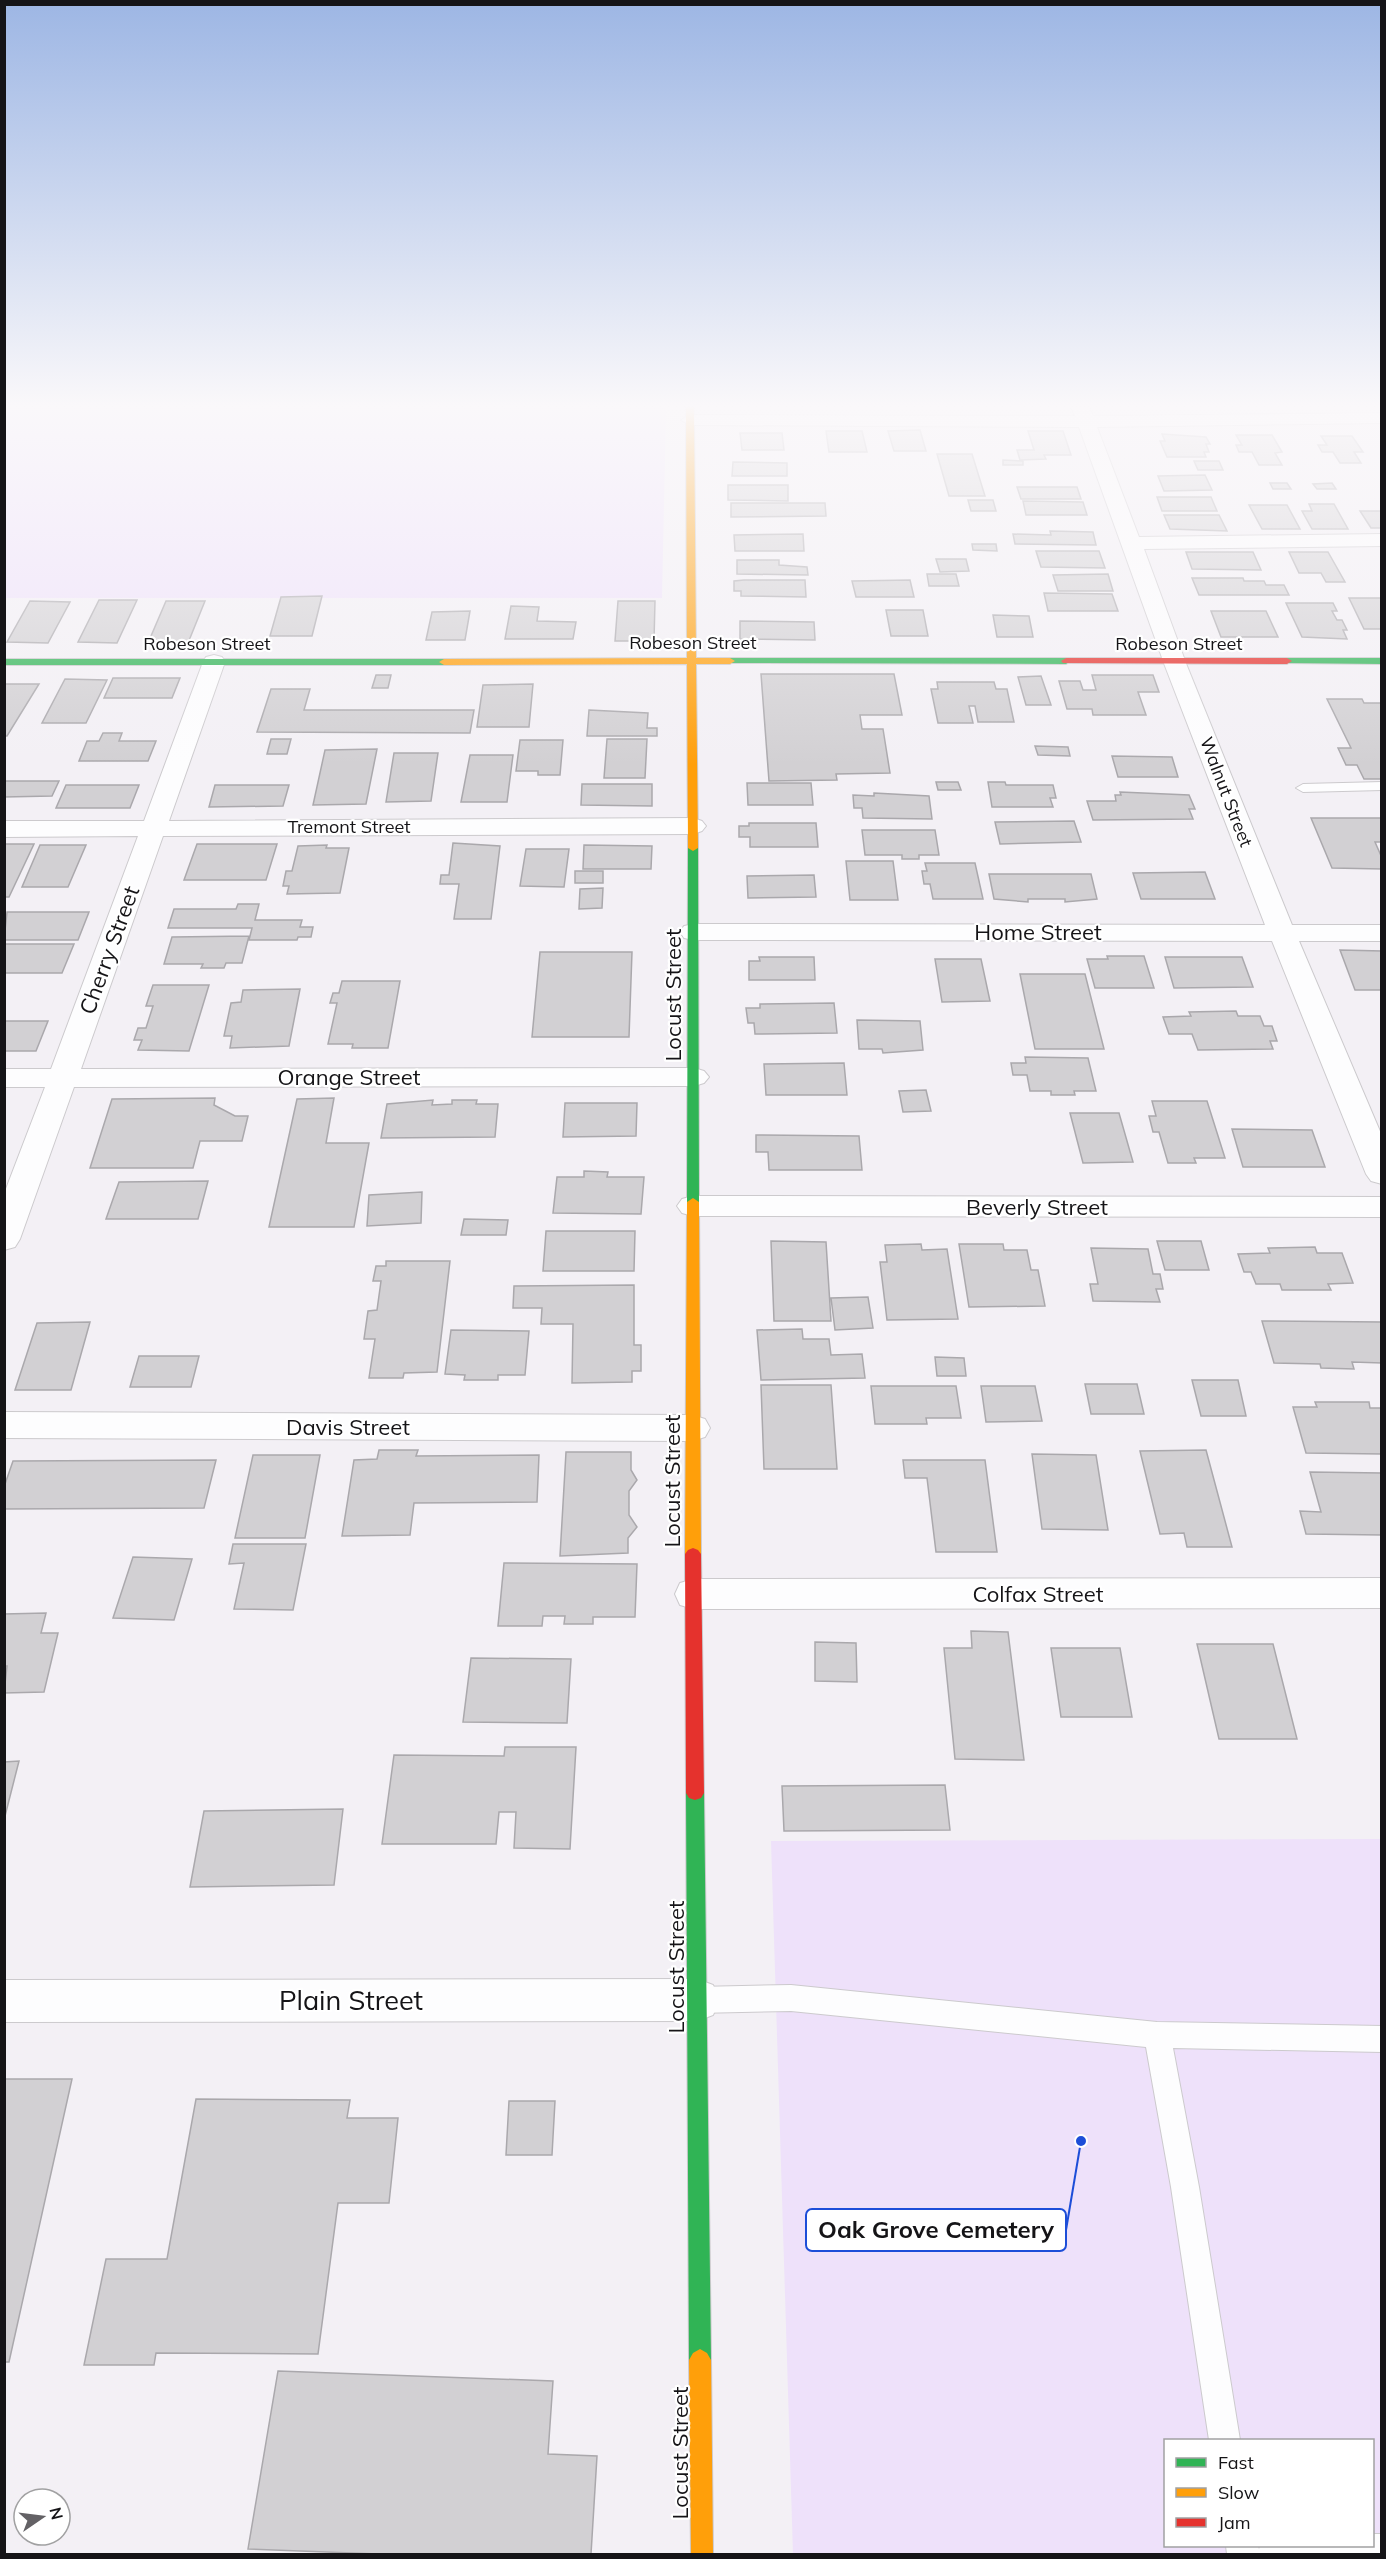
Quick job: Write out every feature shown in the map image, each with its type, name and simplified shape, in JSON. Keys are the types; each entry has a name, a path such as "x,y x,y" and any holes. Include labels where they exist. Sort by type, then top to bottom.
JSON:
{"street":[{"name":"Locust Street","path":"691,526 694,932 692,1428 702,2554"},
{"name":"Walnut Street","path":"1127,526 1175,663 1281,933 1382,1174"},
{"path":"1134,543 1382,540"},
{"name":"Robeson Street","path":"4,662 1175,663 1382,661"},
{"name":"Cherry Street","path":"4,1239 214,662"},
{"name":"Tremont Street","path":"4,829 693,826"},
{"name":"Home Street","path":"694,932 1382,933"},
{"name":"Orange Street","path":"4,1078 694,1077"},
{"name":"Beverly Street","path":"693,1206 1382,1207"},
{"name":"Davis Street","path":"4,1425 692,1428"},
{"name":"Colfax Street","path":"694,1594 1382,1593"},
{"name":"Plain Street","path":"4,2001 697,2000"}],"lane":[{"path":"1303,788 1382,786"},
{"path":"697,2000 791,1998 1157,2035 1382,2039"},
{"path":"1157,2035 1187,2198 1225,2439"},
{"path":"1273,2554 1382,2550"}],"shaded area":[{"path":"5,526 663,526 662,598 5,598"},
{"path":"1381,1839 1381,2554 793,2554 771,1841"}],"building":[{"path":"1169,526 1225,526 1227,531 1170,529"},
{"path":"1261,526 1299,526 1300,529 1262,529"},
{"path":"1311,526 1347,526 1348,529 1312,529"},
{"path":"1050,531 1093,532 1096,545 1015,544 1013,534 1051,535"},
{"path":"803,534 804,551 735,551 734,535"},
{"path":"972,544 996,544 997,551 973,550"},
{"path":"1036,551 1099,551 1105,568 1041,567"},
{"path":"1186,552 1253,552 1261,570 1192,569"},
{"path":"1289,552 1328,552 1345,582 1326,582 1321,573 1299,573"},
{"path":"936,559 966,559 969,571 940,572"},
{"path":"737,560 779,560 779,565 807,567 808,575 737,574"},
{"path":"927,574 956,574 959,586 929,586"},
{"path":"1108,574 1113,591 1058,591 1053,575"},
{"path":"1192,578 1243,578 1244,581 1264,581 1266,585 1284,585 1289,595 1199,595"},
{"path":"805,580 806,597 741,596 741,591 734,591 734,581"},
{"path":"910,580 914,597 856,597 852,581"},
{"path":"1044,593 1112,594 1118,611 1048,611"},
{"path":"322,596 312,636 270,636 281,597"},
{"path":"1349,598 1382,598 1382,629 1364,629"},
{"path":"99,600 137,600 117,643 78,642"},
{"path":"30,601 70,602 48,643 7,642"},
{"path":"166,601 205,601 188,643 148,643"},
{"path":"618,601 655,601 654,641 615,641"},
{"path":"1286,603 1333,603 1337,611 1332,611 1337,620 1342,620 1347,630 1343,630 1347,639 1302,637"},
{"path":"511,606 539,607 537,621 576,622 573,639 505,639"},
{"path":"886,610 923,610 928,636 891,636"},
{"path":"470,611 465,640 426,640 432,612"},
{"path":"1211,611 1266,611 1278,637 1221,637"},
{"path":"993,615 1029,616 1033,637 997,637"},
{"path":"740,621 814,622 815,640 740,639"},
{"path":"761,674 894,674 902,715 860,715 862,729 883,729 890,773 836,774 837,780 769,781"},
{"path":"376,675 391,675 388,688 372,688"},
{"path":"1092,675 1153,675 1159,692 1138,692 1146,715 1093,715 1092,709 1067,709 1059,681 1080,681 1083,690 1096,690"},
{"path":"1041,676 1051,705 1026,705 1018,677"},
{"path":"113,678 180,678 172,698 104,698"},
{"path":"65,679 107,680 86,723 42,723"},
{"path":"937,682 994,682 996,689 1007,689 1014,722 978,722 975,706 969,706 973,723 938,723 931,689 938,689"},
{"path":"4,684 39,684 7,736 4,736"},
{"path":"533,684 529,727 477,727 483,685"},
{"path":"271,689 310,689 304,710 474,710 470,733 257,732"},
{"path":"1327,699 1362,699 1364,703 1382,703 1382,779 1364,779 1357,765 1346,765 1338,748 1351,748"},
{"path":"589,710 648,713 647,728 657,728 657,736 587,736"},
{"path":"103,733 122,733 119,741 156,741 148,761 79,761 87,741 99,741"},
{"path":"271,739 291,739 287,754 267,754"},
{"path":"607,739 647,739 645,778 604,778"},
{"path":"520,740 563,740 560,775 538,775 538,771 516,771"},
{"path":"1035,746 1068,747 1070,756 1038,755"},
{"path":"377,749 366,804 313,805 325,750"},
{"path":"394,753 438,753 431,801 386,802"},
{"path":"470,755 513,755 507,802 461,802"},
{"path":"1112,756 1172,757 1178,777 1118,777"},
{"path":"4,781 59,781 52,796 4,797"},
{"path":"936,782 958,782 961,790 938,790"},
{"path":"988,782 1005,782 1006,785 1053,785 1056,798 1050,798 1053,807 992,807"},
{"path":"747,783 811,783 813,805 748,805"},
{"path":"582,784 652,784 652,806 581,805"},
{"path":"66,785 139,785 130,808 56,808"},
{"path":"215,785 289,785 283,806 209,807"},
{"path":"1120,792 1189,795 1195,809 1189,809 1193,819 1093,820 1087,801 1116,801 1115,795 1121,795"},
{"path":"874,793 929,796 932,819 863,818 862,808 854,808 853,795 874,796"},
{"path":"1311,818 1382,818 1382,842 1375,842 1382,858 1382,869 1332,868"},
{"path":"1074,821 1081,842 1000,844 995,822"},
{"path":"749,823 816,823 818,847 750,847 750,837 739,837 739,826 749,826"},
{"path":"862,830 935,830 939,855 919,855 919,859 902,859 902,855 865,855"},
{"path":"453,843 500,846 491,919 454,919 459,884 440,884 441,875 449,875"},
{"path":"4,844 34,844 9,897 4,897"},
{"path":"197,844 277,844 266,880 184,880"},
{"path":"40,845 86,845 68,887 22,887"},
{"path":"327,845 326,848 349,848 340,893 287,894 289,886 283,886 286,871 292,871 298,846"},
{"path":"584,845 652,846 651,869 583,869"},
{"path":"526,849 569,849 564,887 520,886"},
{"path":"846,861 893,861 898,900 850,900"},
{"path":"925,863 975,863 983,899 933,899 930,884 924,884 922,871 927,871"},
{"path":"575,871 603,871 603,883 575,883"},
{"path":"1205,872 1215,899 1141,899 1133,873"},
{"path":"989,874 1091,874 1097,899 1065,902 1065,899 1028,899 1028,902 994,899"},
{"path":"814,875 816,897 748,898 747,876"},
{"path":"603,888 602,908 579,909 580,889"},
{"path":"238,904 259,904 255,920 302,920 300,927 313,927 311,937 298,937 297,940 249,940 252,928 168,928 174,909 236,909"},
{"path":"7,912 89,912 78,940 4,940"},
{"path":"249,936 242,963 226,963 224,968 201,968 203,964 164,964 172,937"},
{"path":"4,944 74,944 62,973 4,973"},
{"path":"1340,950 1382,951 1382,990 1355,990"},
{"path":"540,952 632,952 629,1037 532,1037"},
{"path":"1107,956 1144,956 1154,988 1095,988 1087,959 1108,959"},
{"path":"759,957 814,957 815,980 749,980 749,961 760,961"},
{"path":"1165,957 1242,957 1253,987 1174,988"},
{"path":"935,959 981,959 990,1001 942,1002"},
{"path":"1020,974 1085,974 1104,1049 1035,1049"},
{"path":"342,981 400,981 388,1048 352,1048 353,1044 328,1044 337,1003 330,1003 333,993 339,993"},
{"path":"153,985 209,985 189,1051 138,1050 142,1040 134,1040 138,1028 146,1028 153,1006 146,1006"},
{"path":"300,989 289,1046 230,1048 232,1036 224,1036 231,1003 241,1002 243,990"},
{"path":"834,1003 837,1033 755,1034 754,1023 748,1023 746,1008 760,1008 760,1004"},
{"path":"1236,1011 1238,1016 1260,1016 1264,1026 1272,1026 1277,1041 1270,1041 1273,1049 1198,1050 1192,1034 1169,1034 1163,1017 1191,1016 1189,1012"},
{"path":"857,1020 920,1021 923,1050 883,1053 882,1049 859,1049"},
{"path":"4,1021 48,1021 36,1051 4,1051"},
{"path":"1025,1057 1088,1058 1096,1091 1074,1091 1075,1095 1051,1095 1051,1091 1030,1091 1027,1075 1013,1075 1011,1063 1026,1063"},
{"path":"844,1063 847,1095 766,1095 764,1064"},
{"path":"926,1090 931,1111 903,1112 899,1091"},
{"path":"215,1098 214,1105 235,1116 248,1116 242,1141 200,1141 193,1168 90,1168 112,1099"},
{"path":"334,1098 326,1143 369,1143 354,1227 269,1227 297,1099"},
{"path":"433,1100 432,1105 452,1104 452,1100 477,1100 476,1104 498,1104 495,1137 381,1138 387,1104"},
{"path":"1152,1101 1207,1101 1225,1158 1194,1158 1196,1163 1168,1163 1159,1132 1153,1132 1149,1116 1156,1116"},
{"path":"565,1103 637,1103 636,1136 563,1137"},
{"path":"1070,1113 1119,1113 1133,1162 1083,1163"},
{"path":"1232,1129 1312,1130 1325,1167 1243,1167"},
{"path":"756,1135 859,1136 862,1170 769,1170 768,1152 756,1152"},
{"path":"584,1171 608,1172 607,1177 644,1177 641,1214 553,1213 557,1177 584,1177"},
{"path":"208,1181 198,1219 106,1219 119,1182"},
{"path":"422,1192 421,1223 367,1226 369,1195"},
{"path":"464,1219 508,1220 506,1235 461,1235"},
{"path":"546,1231 635,1231 634,1271 543,1271"},
{"path":"771,1241 826,1242 831,1321 774,1321"},
{"path":"1157,1241 1201,1241 1209,1270 1165,1270"},
{"path":"921,1244 922,1250 947,1249 958,1319 887,1320 880,1262 887,1262 885,1245"},
{"path":"959,1244 1003,1244 1004,1250 1027,1250 1031,1270 1038,1270 1045,1306 969,1307"},
{"path":"1315,1247 1317,1253 1342,1253 1353,1283 1328,1284 1331,1290 1282,1290 1280,1284 1256,1284 1251,1272 1244,1272 1238,1254 1270,1253 1268,1248"},
{"path":"1091,1248 1148,1249 1153,1274 1160,1274 1163,1289 1156,1289 1160,1302 1093,1301 1090,1284 1098,1284"},
{"path":"386,1261 450,1261 437,1372 404,1373 403,1378 369,1378 375,1339 364,1339 368,1311 377,1310 381,1281 373,1281 376,1266 386,1266"},
{"path":"634,1285 634,1345 641,1345 641,1371 632,1371 632,1382 572,1383 573,1324 541,1324 542,1308 513,1308 514,1286"},
{"path":"868,1297 873,1328 835,1330 831,1298"},
{"path":"1262,1321 1382,1322 1382,1363 1352,1362 1354,1369 1321,1368 1320,1364 1274,1363"},
{"path":"90,1322 71,1390 15,1390 37,1323"},
{"path":"802,1329 803,1339 829,1339 831,1355 862,1354 865,1378 761,1380 757,1330"},
{"path":"451,1330 529,1331 525,1375 498,1375 498,1380 464,1380 465,1375 445,1374"},
{"path":"139,1356 199,1356 191,1387 130,1387"},
{"path":"935,1357 964,1358 966,1376 937,1376"},
{"path":"1192,1380 1238,1380 1246,1416 1201,1416"},
{"path":"1085,1384 1137,1384 1144,1414 1091,1414"},
{"path":"761,1385 831,1385 837,1469 764,1469"},
{"path":"871,1386 956,1386 961,1418 926,1418 927,1424 875,1424"},
{"path":"981,1386 1035,1386 1042,1421 986,1422"},
{"path":"1315,1402 1369,1402 1370,1408 1382,1408 1382,1454 1306,1453 1293,1407 1317,1407"},
{"path":"379,1450 418,1450 416,1456 539,1455 537,1502 414,1503 410,1535 342,1536 354,1460 377,1459"},
{"path":"1206,1450 1232,1547 1187,1547 1184,1533 1160,1534 1140,1451"},
{"path":"566,1452 631,1452 631,1470 637,1480 629,1491 629,1515 637,1527 628,1538 628,1553 560,1556"},
{"path":"1032,1454 1096,1455 1108,1530 1042,1529"},
{"path":"253,1455 320,1455 305,1538 235,1538"},
{"path":"216,1460 204,1508 4,1509 4,1487 13,1461"},
{"path":"903,1460 985,1460 997,1552 936,1552 927,1478 905,1478"},
{"path":"1310,1472 1382,1473 1382,1535 1306,1534 1300,1511 1321,1512"},
{"path":"233,1544 306,1544 293,1610 234,1609 244,1563 229,1564"},
{"path":"133,1557 192,1559 174,1620 113,1618"},
{"path":"504,1563 637,1564 635,1617 593,1617 593,1624 564,1624 565,1616 543,1616 542,1626 498,1626"},
{"path":"46,1613 41,1633 58,1633 44,1692 4,1693 7,1666 4,1666 4,1614"},
{"path":"971,1631 1008,1632 1024,1760 955,1759 944,1648 972,1648"},
{"path":"815,1642 856,1643 857,1682 815,1681"},
{"path":"1197,1644 1273,1644 1297,1739 1219,1739"},
{"path":"1051,1648 1120,1648 1132,1717 1061,1717"},
{"path":"471,1658 571,1659 567,1723 463,1722"},
{"path":"505,1747 576,1747 570,1849 514,1848 516,1812 499,1812 496,1844 382,1844 394,1755 504,1756"},
{"path":"19,1761 4,1820 4,1762"},
{"path":"945,1785 950,1830 784,1831 782,1786"},
{"path":"343,1809 334,1885 190,1887 204,1811"},
{"path":"4,2079 72,2079 9,2362 4,2362"},
{"path":"196,2099 350,2100 347,2118 398,2118 389,2203 338,2203 318,2354 156,2353 154,2365 84,2365 106,2259 167,2259"},
{"path":"509,2101 555,2101 552,2155 506,2155"},
{"path":"278,2371 553,2381 548,2454 597,2456 591,2554 378,2554 248,2549"}],"traffic: fast":[{"path":"730,661 1066,661"},
{"path":"1287,661 1382,661"},
{"path":"4,662 444,662"},
{"path":"693,848 693,1202"},
{"path":"695,1793 700,2360"}],"traffic: slow":[{"path":"691,526 693,848"},
{"path":"444,662 730,661"},
{"path":"693,1202 693,1554"},
{"path":"700,2360 702,2554"}],"traffic: jam":[{"path":"1066,661 1287,661"},
{"path":"693,1554 695,1793"}],"place":[{"name":"Oak Grove Cemetery","path":"1081,2141"}]}
